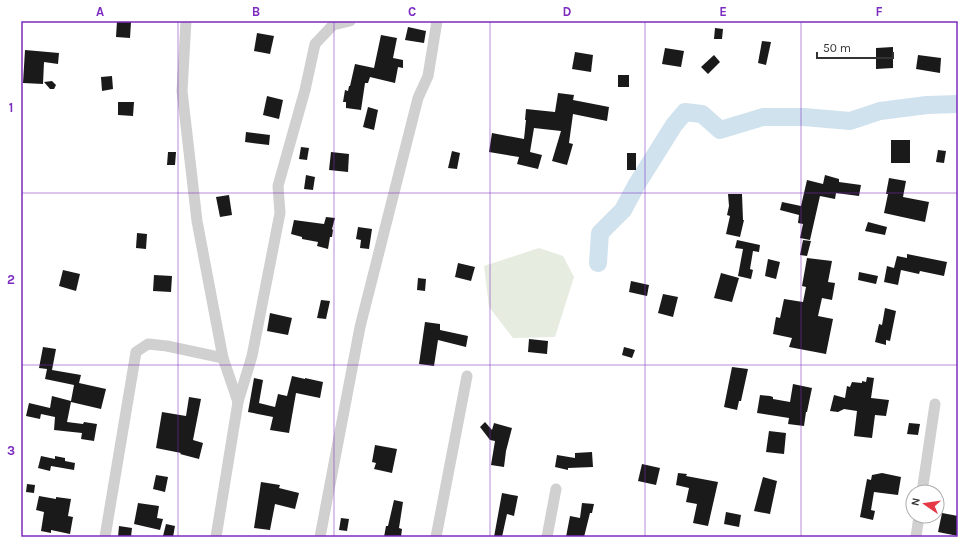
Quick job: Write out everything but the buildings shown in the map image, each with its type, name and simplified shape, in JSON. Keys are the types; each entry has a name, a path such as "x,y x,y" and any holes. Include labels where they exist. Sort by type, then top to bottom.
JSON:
{"street":[{"path":"186,21 182,91 197,221 223,358 238,402"},
{"path":"216,537 238,402 252,356 280,213 278,186 305,90 315,44 333,25 350,21"},
{"path":"320,537 360,328 418,98 428,76 438,21"},
{"path":"105,537 136,352 148,344 167,346 223,358"},
{"path":"436,537 467,376"},
{"path":"923,484 935,404"},
{"path":"547,537 556,489"},
{"path":"916,537 918,524"}],"shaded area":[{"path":"539,248 563,256 574,277 555,337 513,338 489,307 484,266"}],"waterway":[{"path":"598,263 600,233 623,210 637,184 674,125 685,112 702,114 720,130 763,117 804,117 850,121 880,111 927,105 958,104"}]}
